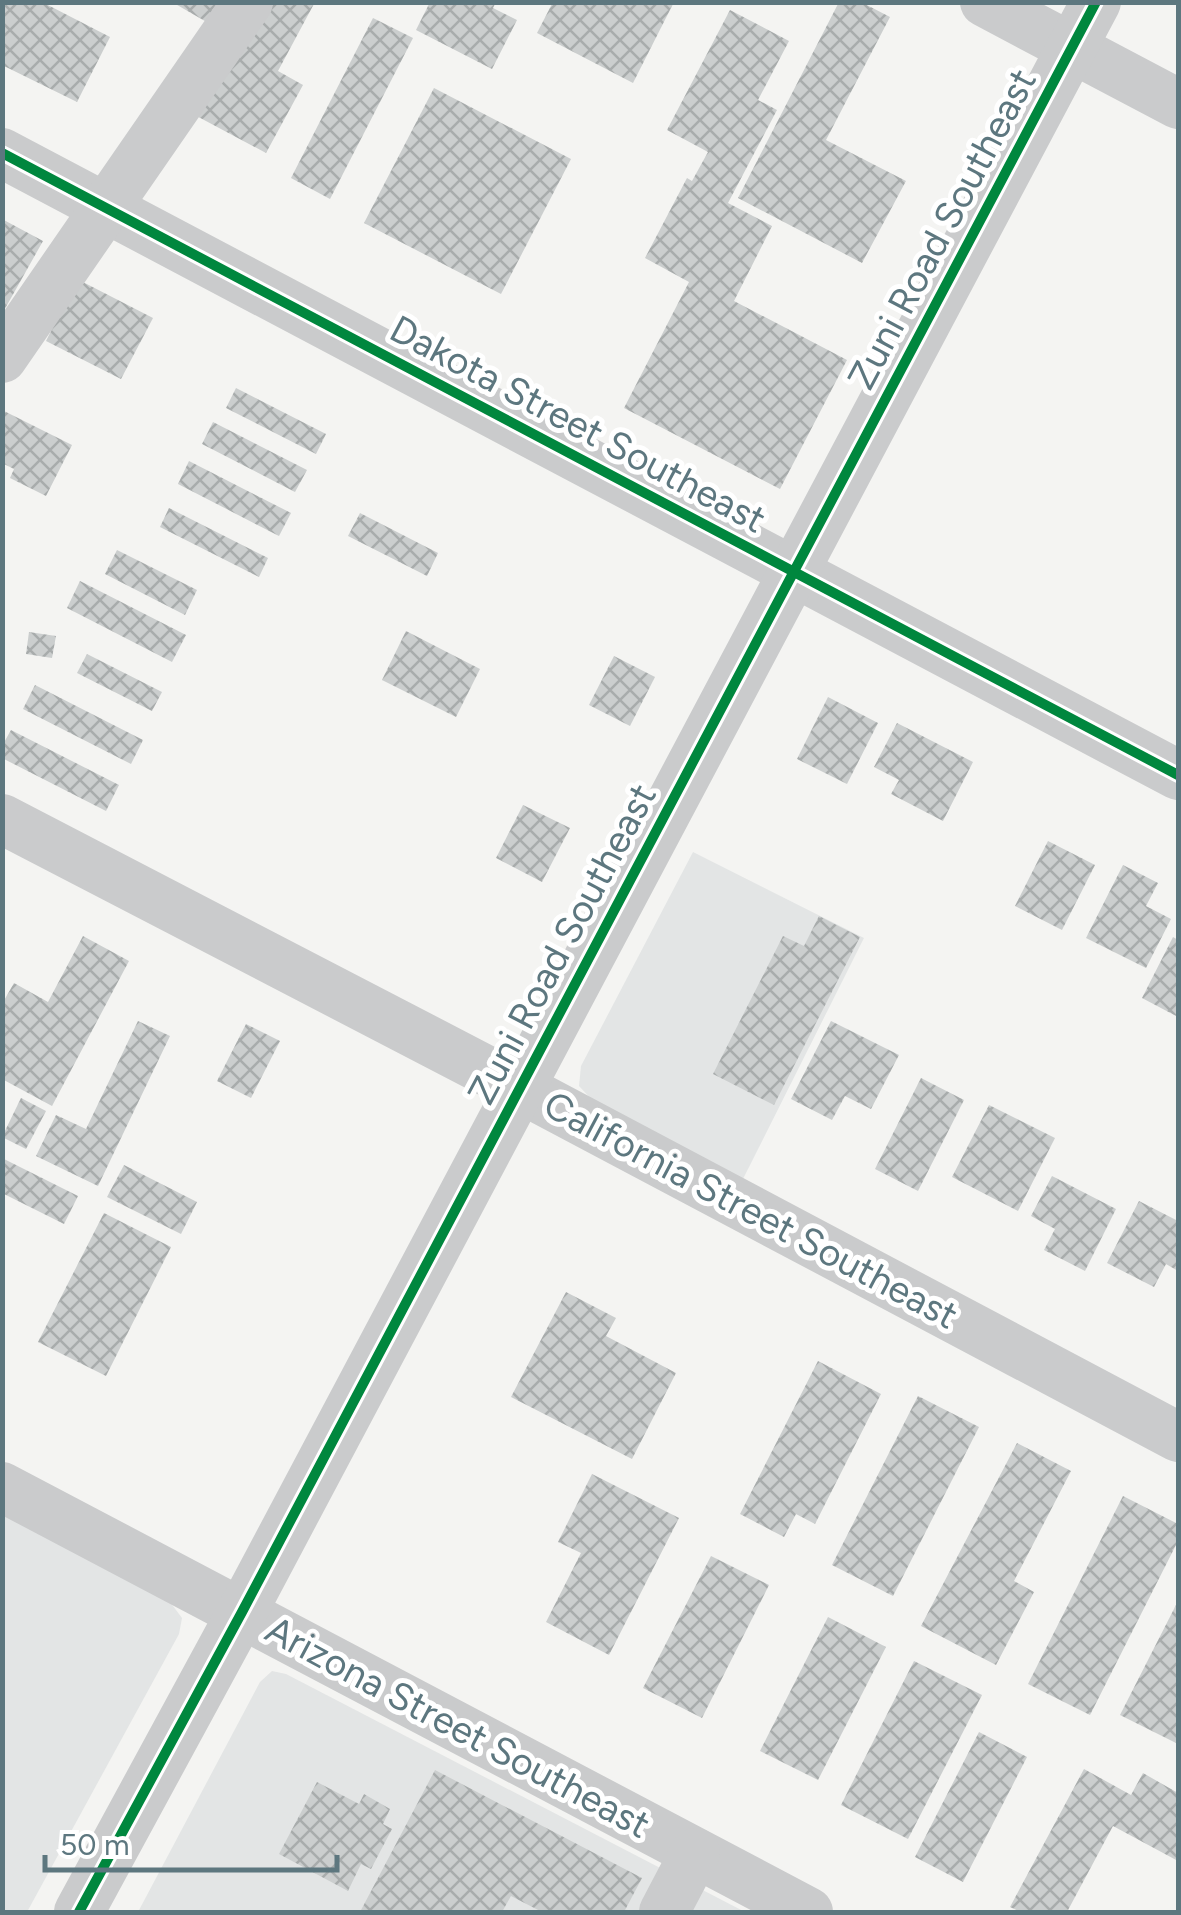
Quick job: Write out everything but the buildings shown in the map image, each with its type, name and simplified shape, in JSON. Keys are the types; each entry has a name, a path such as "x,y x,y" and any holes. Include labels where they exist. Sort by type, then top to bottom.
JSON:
{"street":[{"path":"2,358 248,2"},
{"path":"986,2 1178,104"},
{"name":"Zuni Road Southeast","path":"79,1912 1096,2"},
{"name":"Dakota Street Southeast","path":"2,153 1178,775"},
{"name":"California Street Southeast","path":"2,819 1178,1437"},
{"name":"Arizona Street Southeast","path":"2,1487 808,1912"},
{"path":"664,1912 695,1853"}],"shaded area":[{"path":"693,852 864,938 743,1179 595,1103 579,1086 581,1066"},
{"path":"2,1514 170,1602 182,1618 179,1634 27,1912 3,1912"},
{"path":"272,1671 286,1674 745,1912 138,1912 260,1682"}],"cycle path":[{"path":"79,1912 1096,2"},
{"path":"2,153 1178,775"}]}
